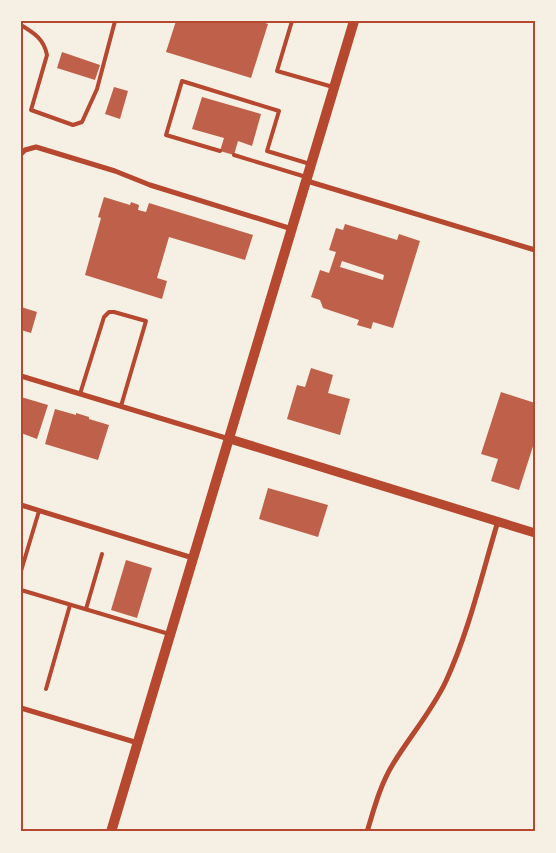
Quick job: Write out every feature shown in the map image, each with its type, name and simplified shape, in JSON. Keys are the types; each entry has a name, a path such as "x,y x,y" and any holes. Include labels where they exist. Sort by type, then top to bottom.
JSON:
{"main road":[{"path":"112,832 354,21"}],"street":[{"path":"23,152 36,147 292,229"},
{"path":"307,180 535,250"},
{"path":"21,376 535,532"},
{"path":"21,505 194,558"},
{"path":"367,832 379,793 392,766 426,717 446,682 460,644 498,521"},
{"path":"21,708 138,743"}],"lane":[{"path":"292,21 277,71 334,87"},
{"path":"21,25 41,38 46,47 46,55 31,110 73,125 82,122 96,89 113,22"},
{"path":"220,151 166,135 182,81 279,111 267,151 312,164"},
{"path":"234,155 307,180"},
{"path":"80,394 104,317 109,312 114,312 146,322 120,406"},
{"path":"21,571 39,511"},
{"path":"86,609 102,554"},
{"path":"21,590 171,635"},
{"path":"46,689 70,605"}],"building":[{"path":"176,21 260,21 268,24 251,78 166,52"},
{"path":"62,52 100,65 95,80 57,68"},
{"path":"114,87 128,91 120,119 105,114"},
{"path":"202,97 261,114 252,146 238,141 234,155 220,151 224,138 192,129"},
{"path":"104,197 130,205 131,202 139,205 138,210 146,212 149,203 253,235 245,260 169,237 157,278 167,281 162,299 85,275 101,218 98,217"},
{"path":"345,224 397,240 399,234 420,241 393,328 373,322 371,329 357,325 359,320 323,308 320,300 311,297 320,270 329,273 336,252 329,250 336,228 343,230","holes":["342,261 384,275 383,280 340,267"]},
{"path":"21,307 37,312 31,333 21,330"},
{"path":"311,368 333,375 328,393 350,399 340,435 287,419 297,385 305,387"},
{"path":"501,392 535,403 535,440 519,490 491,481 498,459 481,454"},
{"path":"21,397 48,405 37,439 21,433"},
{"path":"55,409 76,415 76,413 109,425 98,460 45,444"},
{"path":"268,488 328,505 318,537 259,519"},
{"path":"126,560 152,568 137,618 111,610"}]}
